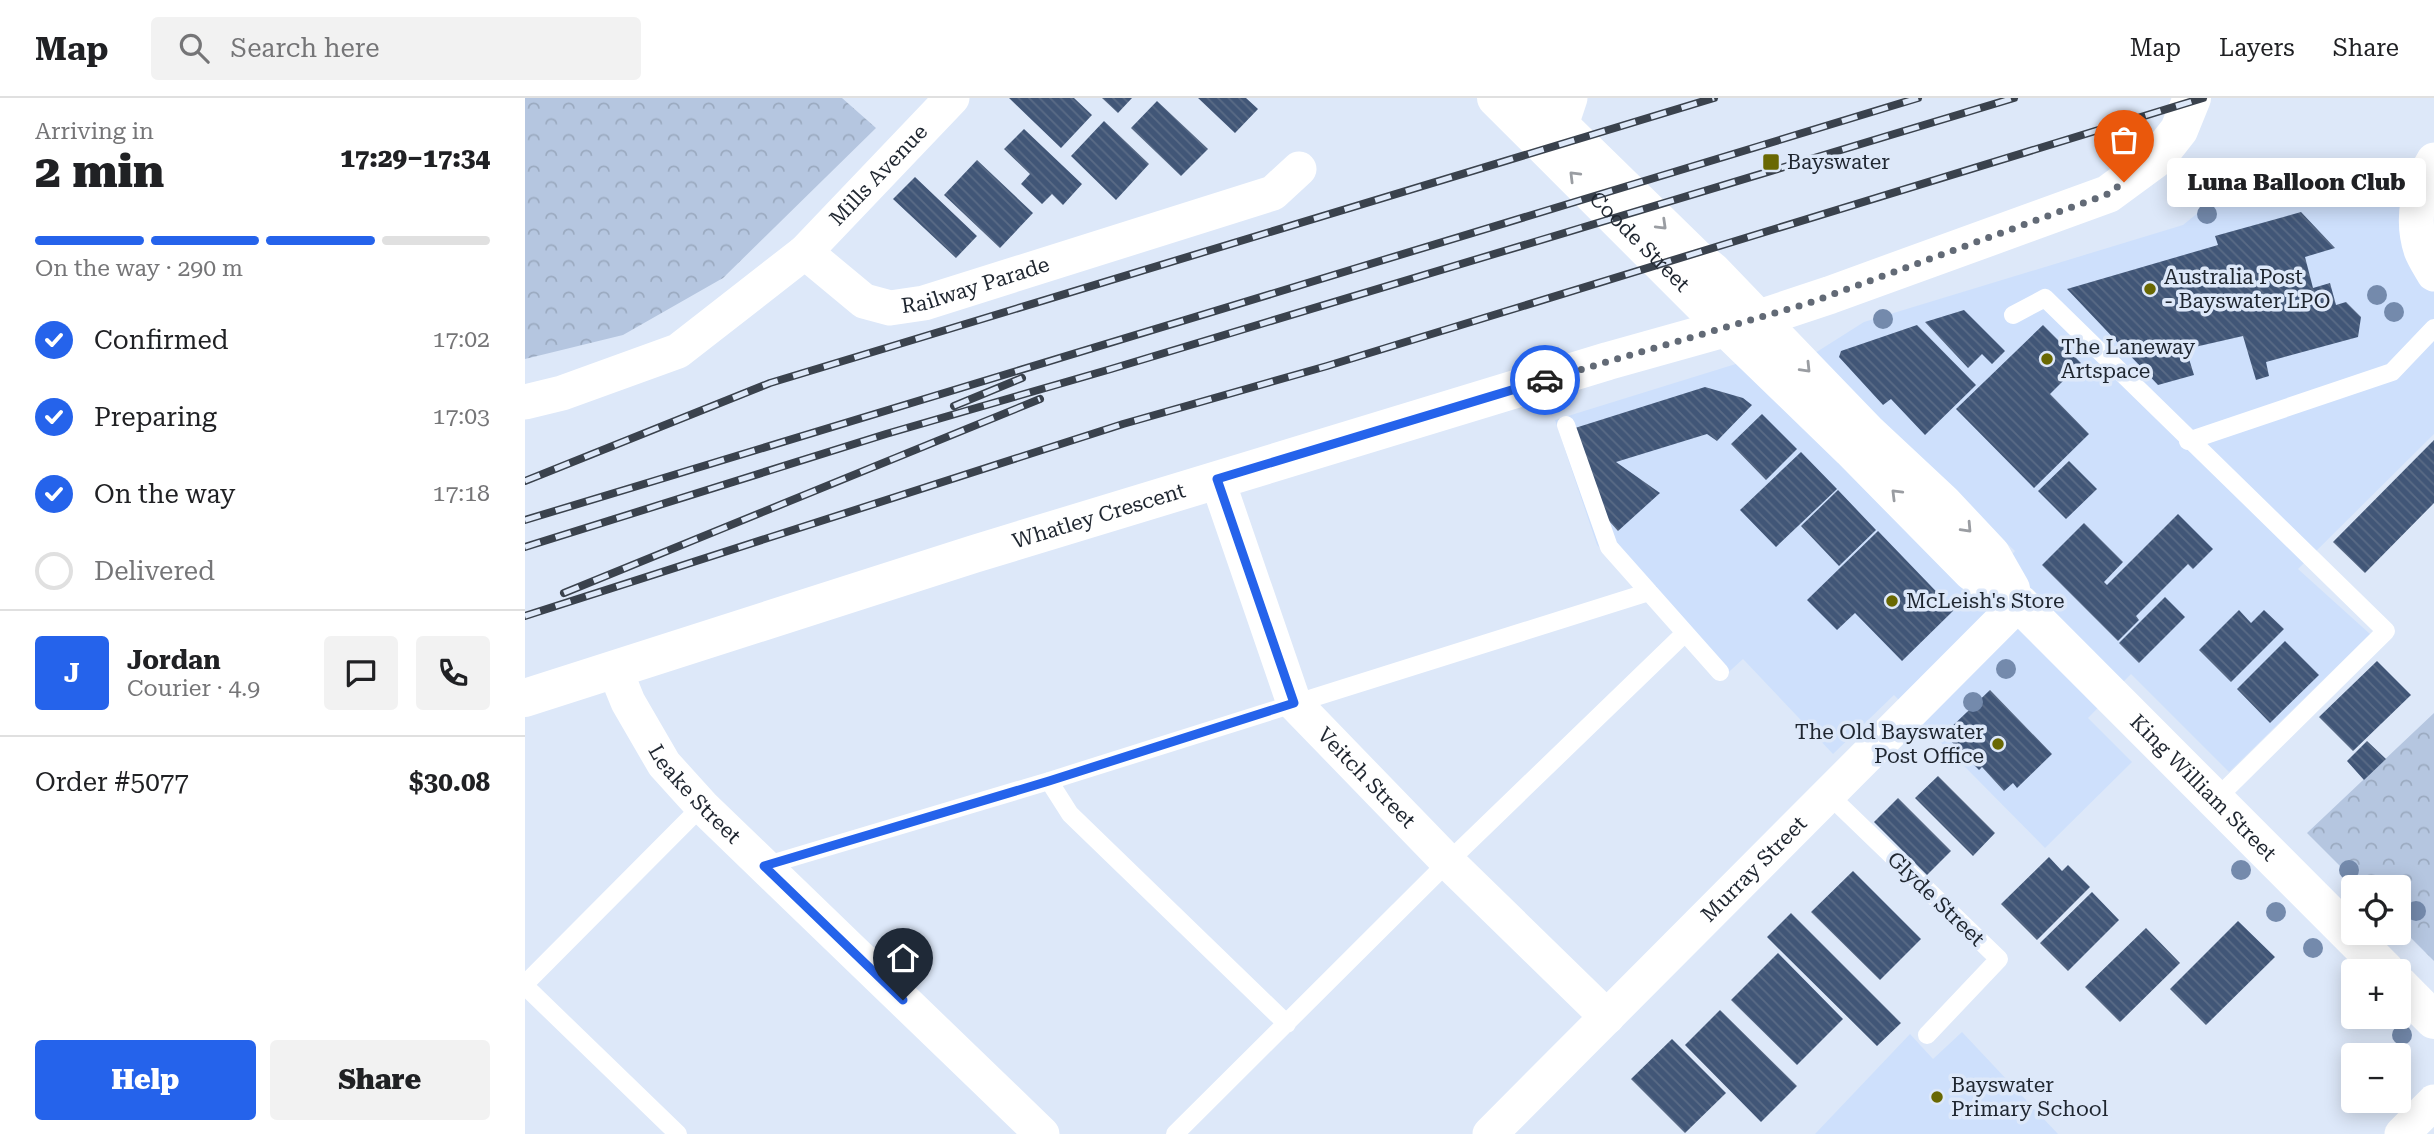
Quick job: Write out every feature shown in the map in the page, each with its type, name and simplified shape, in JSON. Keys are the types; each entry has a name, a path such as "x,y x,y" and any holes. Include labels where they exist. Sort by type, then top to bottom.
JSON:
{"main road":[{"name":"Coode Street","path":"1496,98 1742,323"},
{"name":"Coode Street","path":"1535,98 1565,112 1696,258 1712,271 1742,323 1784,385"},
{"name":"Whatley Crescent","path":"525,698 1217,479 1608,360 1742,323 2108,194 2157,158 2179,130 2192,98"},
{"name":"King William Street","path":"1742,323 1868,433 1944,504 1991,554 2019,603"},
{"name":"King William Street","path":"1784,385 1972,572 2019,603 2374,959"},
{"path":"2411,997 2434,1020"}],"street":[{"name":"Mills Avenue","path":"804,252 951,98"},
{"path":"2432,163 2421,184 2416,214 2421,250 2434,274"},
{"name":"Railway Parade","path":"804,252 864,301 890,308 924,303 1273,193 1299,169"},
{"path":"525,402 562,393 678,351 804,252"},
{"name":"Veitch Street","path":"1217,479 1294,703 1448,862 1607,1017"},
{"name":"Murray Street","path":"1490,1134 2019,603"},
{"name":"Leake Street","path":"615,670 628,702 664,764 702,806 1042,1134"},
{"path":"2402,1134 2434,1102"}],"lane":[{"path":"2013,315 2045,298 2188,441 2386,631 2216,799"},
{"path":"2188,441 2392,372 2434,328"},
{"path":"1566,425 1609,547 1720,672"},
{"path":"764,866 1049,781 1649,592"},
{"path":"1175,1134 1448,862 1685,633"},
{"path":"1049,781 1070,814 1287,1024"},
{"name":"Glyde Street","path":"1829,795 1999,959 1927,1035"},
{"path":"678,1134 525,985 702,806"}],"shaded area":[{"path":"2430,166 2434,274 2434,434 2298,569 2370,634 2229,772 2131,674 2088,718 2132,762 2045,848 1894,695 1833,754 1743,659 1720,680 1597,545 1555,420 1739,363 1972,598 2015,551 1910,452 1815,353 1864,322 2183,225 2231,186 2301,202"},
{"name":"Bayswater Primary School","path":"1962,1032 2058,1134 1815,1134 1910,1034 1933,1059"}],"green space":[{"path":"525,98 842,98 876,128 723,278 623,335 525,359"},
{"path":"2434,713 2434,961 2411,938 2411,875 2349,875 2307,833"}],"building":[{"path":"1009,98 1074,98 1092,115 1061,148"},
{"path":"1102,98 1132,98 1118,113"},
{"path":"1198,98 1246,98 1258,109 1235,133"},
{"path":"1157,101 1208,149 1181,176 1131,128"},
{"path":"1104,121 1149,164 1116,200 1071,156"},
{"path":"1024,129 1082,184 1063,205 1052,194 1042,204 1021,184 1030,174 1004,149"},
{"path":"977,160 1033,213 1000,248 944,195"},
{"path":"915,177 977,236 956,258 893,199"},
{"path":"2301,212 2335,248 2305,257 2313,288 2330,283 2336,305 2346,302 2361,317 2358,337 2266,362 2269,376 2256,380 2243,336 2186,349 2194,375 2158,385 2067,289 2218,245 2215,236"},
{"path":"1964,310 2005,351 1992,364 1982,354 1968,368 1925,322"},
{"path":"1917,325 1976,385 1925,435 1891,399 1883,405 1839,357 1841,351"},
{"path":"2043,325 2081,363 2050,394 2089,434 2034,488 1956,409"},
{"path":"1705,387 1743,398 1752,405 1717,441 1707,434 1616,462 1660,493 1618,531 1602,513 1575,428"},
{"path":"1762,414 1797,449 1766,480 1731,444"},
{"path":"2434,440 2434,503 2365,573 2333,542"},
{"path":"1801,452 1837,489 1776,547 1740,510"},
{"path":"2069,461 2097,489 2066,519 2038,491"},
{"path":"1838,490 1876,530 1839,566 1801,526"},
{"path":"2178,514 2213,549 2193,569 2188,564 2136,616 2139,620 2118,641 2042,565 2084,523 2123,562 2104,582 2107,585"},
{"name":"McLeish's Store","path":"1878,531 1954,610 1902,661 1855,613 1837,630 1807,600"},
{"path":"2165,597 2185,617 2139,663 2119,643"},
{"path":"2239,610 2251,623 2264,610 2284,629 2231,682 2199,650"},
{"path":"2285,641 2319,675 2270,723 2237,689"},
{"path":"2377,661 2411,695 2353,751 2319,717"},
{"name":"The Old Bayswater Post Office","path":"1990,690 2052,754 2017,788 2013,783 2004,791 1982,767 1979,770 1944,734"},
{"path":"2367,741 2386,759 2364,780 2347,761"},
{"path":"1938,776 1995,833 1973,856 1915,798"},
{"path":"1898,798 1951,851 1927,875 1874,822"},
{"path":"2049,857 2062,871 2068,865 2090,887 2037,940 2001,904"},
{"path":"1853,871 1921,939 1880,980 1811,912"},
{"path":"2092,892 2119,920 2068,971 2040,943"},
{"path":"1791,913 1901,1023 1877,1046 1767,937"},
{"path":"2238,921 2275,957 2206,1025 2170,989"},
{"path":"2146,928 2180,963 2120,1022 2085,987"},
{"path":"1778,953 1843,1019 1797,1065 1731,1000"},
{"path":"1720,1010 1797,1086 1761,1122 1685,1045"},
{"path":"1672,1039 1726,1093 1685,1133 1631,1079"}],"railway":[{"path":"525,481 770,383 1714,98"},
{"path":"525,520 1918,98"},
{"path":"525,547 886,434 2014,98"},
{"path":"525,616 1123,424 1327,366 2203,98"},
{"path":"954,406 1022,378"},
{"path":"564,593 1040,399"}],"way so far":[{"path":"1545,380 1809,303 2108,194 2124,182"}],"place":[{"name":"Bayswater","path":"1771,162"},
{"name":"Luna Balloon Club","path":"2124,182"},
{"name":"Australia Post - Bayswater LPO","path":"2150,289"},
{"name":"The Laneway Artspace","path":"2047,359"},
{"name":"McLeish's Store","path":"1892,601"},
{"name":"The Old Bayswater Post Office","path":"1998,744"},
{"name":"Bayswater Primary School","path":"1937,1097"}],"route":[{"path":"903,1000 764,866 1049,781 1294,703 1217,479 1545,380"}]}
